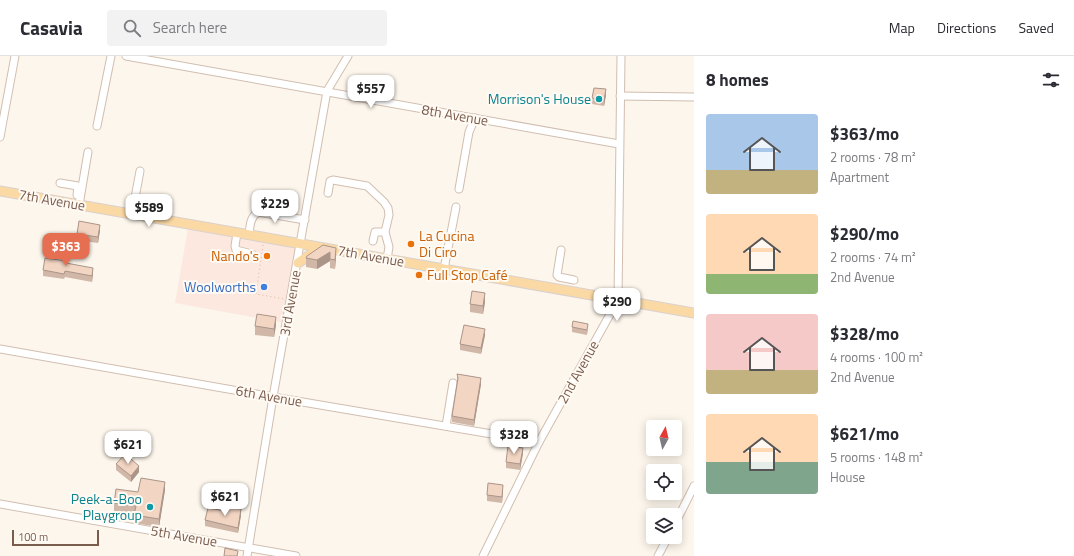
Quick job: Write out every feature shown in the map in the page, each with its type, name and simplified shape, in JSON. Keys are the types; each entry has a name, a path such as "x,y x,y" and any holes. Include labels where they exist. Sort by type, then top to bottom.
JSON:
{"main road":[{"name":"7th Avenue","path":"0,191 45,203 78,205 132,214 694,313"},
{"path":"298,263 321,248"}],"street":[{"path":"0,137 15,56"},
{"path":"97,126 111,56"},
{"name":"8th Avenue","path":"126,56 619,144"},
{"name":"3rd Avenue","path":"247,556 273,397 298,263 327,91 348,56"},
{"name":"2nd Avenue","path":"483,556 539,442 618,300 621,56"},
{"path":"620,96 694,96"},
{"path":"459,190 469,132 475,118"},
{"path":"78,205 88,152"},
{"path":"132,214 140,171"},
{"path":"328,193 330,181 333,180 367,186 384,202 388,208 389,215 385,232 389,246 387,259"},
{"path":"60,183 78,186 78,205"},
{"path":"444,269 456,207"},
{"path":"248,235 252,219 258,212 305,220"},
{"path":"373,241 375,232 385,232"},
{"path":"237,233 235,246 236,250 252,254"},
{"path":"561,250 558,275 559,277 570,279 564,291"},
{"name":"6th Avenue","path":"0,349 539,442"},
{"path":"446,426 453,384"},
{"path":"682,510 694,486"},
{"name":"5th Avenue","path":"0,504 296,556"},
{"path":"658,556 664,544"}],"path":[{"path":"263,242 256,294 284,298"}],"shaded area":[{"path":"188,228 299,246 285,323 175,303"}],"building":[{"path":"594,88 606,89 604,100 592,98"},
{"path":"79,221 100,225 98,237 77,234"},
{"path":"323,245 336,248 335,260 330,259 330,252 317,260 306,258 307,256"},
{"path":"45,258 66,261 66,263 93,268 92,276 65,271 64,274 43,270"},
{"path":"472,291 485,293 483,306 470,304"},
{"path":"257,314 276,317 274,329 255,326"},
{"path":"573,321 588,324 587,330 572,327"},
{"path":"464,325 485,329 481,348 460,344"},
{"path":"457,374 481,378 474,420 452,416 458,378"},
{"path":"508,446 523,448 520,464 506,462"},
{"path":"125,454 139,466 131,476 116,464"},
{"path":"141,478 165,482 159,519 134,515 136,506 114,503 116,489 138,492"},
{"path":"488,483 503,485 502,497 487,495"},
{"path":"226,507 241,509 238,528 205,520 208,508 225,511"},
{"path":"225,548 238,551 237,556 224,556"}],"place":[{"name":"Morrison's House","path":"599,99"},
{"name":"La Cucina Di Ciro","path":"411,244"},
{"name":"Nando's","path":"267,256"},
{"name":"Full Stop Café","path":"419,275"},
{"name":"Woolworths","path":"264,287"},
{"name":"Peek-a-Boo Playgroup","path":"150,507"}]}
